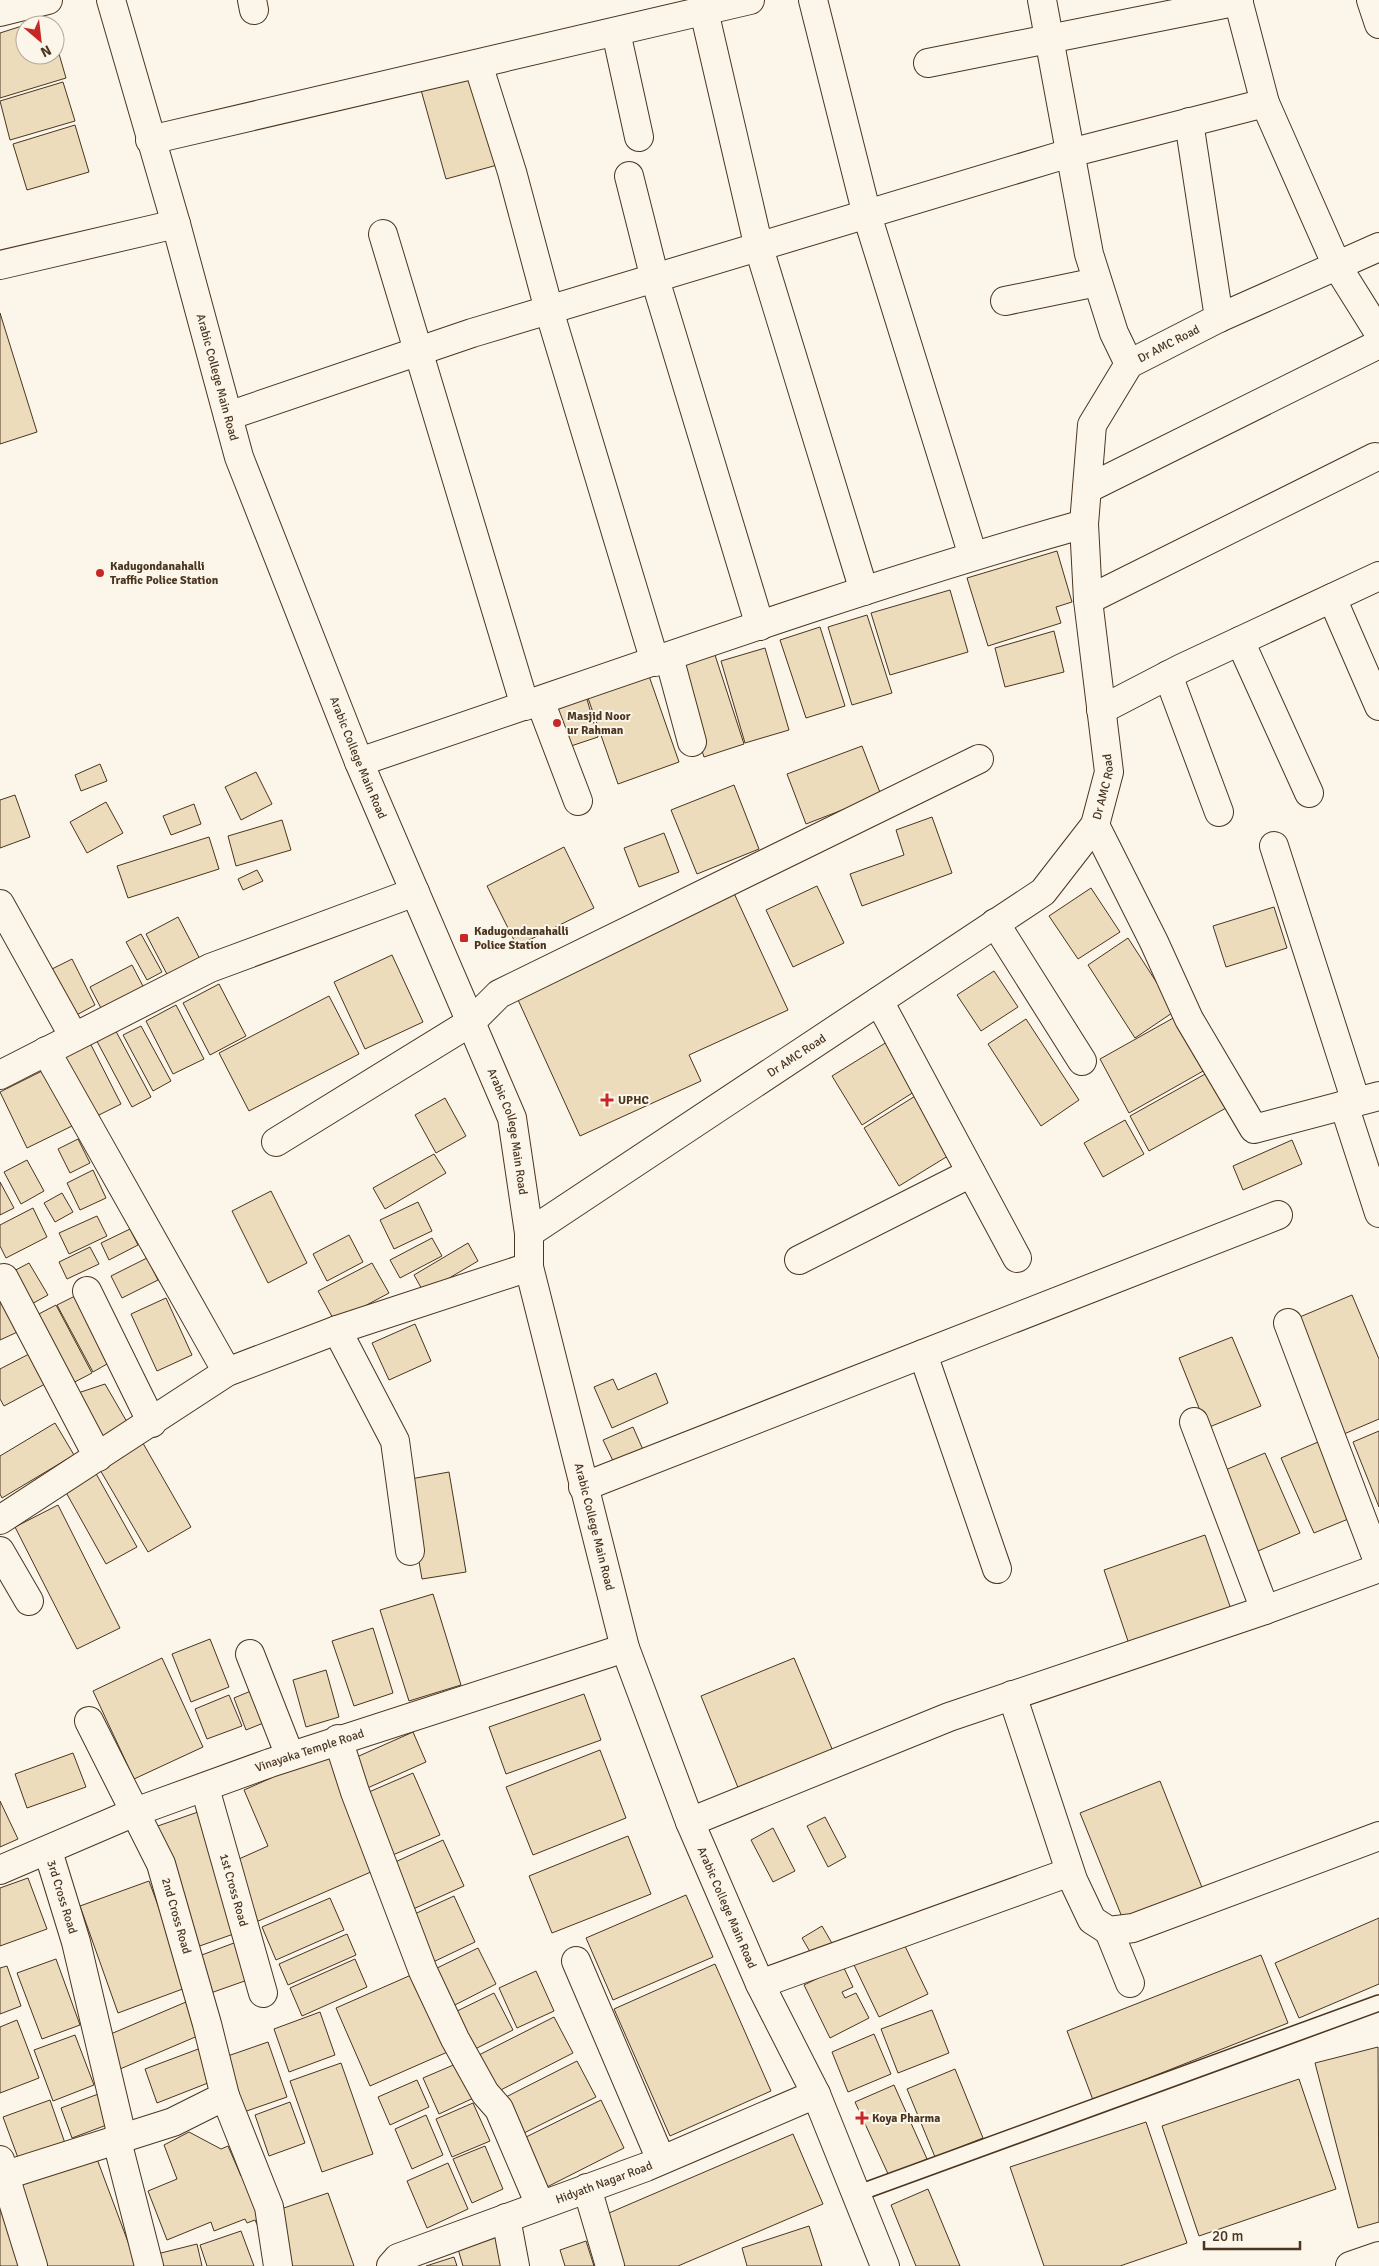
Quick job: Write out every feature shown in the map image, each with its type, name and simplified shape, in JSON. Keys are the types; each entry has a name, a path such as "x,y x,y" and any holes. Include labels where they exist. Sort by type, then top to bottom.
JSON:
{"street":[{"path":"0,12 48,0"},
{"name":"Arabic College Main Road","path":"111,0 150,140 176,224 239,457 359,762 512,1118 529,1232 529,1267 625,1648 690,1822 760,1984 816,2094 885,2266"},
{"path":"150,140 750,0"},
{"path":"813,0 867,215 973,556"},
{"path":"1042,0 1089,254 1114,333 1129,364"},
{"path":"1371,0 1379,24"},
{"path":"928,63 1239,1 1265,103 1337,266 1379,332"},
{"path":"704,11 759,248 864,591"},
{"path":"616,32 639,137"},
{"path":"478,64 512,172 549,310 662,660 692,742"},
{"path":"228,416 549,310 1070,153 1265,103"},
{"path":"1189,122 1219,318"},
{"path":"629,176 655,279 760,626"},
{"path":"0,265 176,224"},
{"path":"383,234 419,352 533,704 578,801"},
{"name":"Dr AMC Road","path":"529,1232 1042,892 1094,825 1108,772 1088,600 1084,524 1092,424 1129,364 1219,318 1379,247"},
{"path":"1005,301 1097,282"},
{"path":"1087,489 1379,344"},
{"path":"1088,600 1375,457"},
{"path":"359,762 864,591 973,556 1084,524"},
{"path":"1101,710 1168,675 1379,576"},
{"path":"1332,598 1379,706"},
{"path":"1240,641 1309,793"},
{"path":"1168,675 1219,812"},
{"path":"276,1142 471,1022 499,994 979,759"},
{"path":"1094,825 1154,942 1189,1019 1254,1128 1360,1101"},
{"path":"1274,846 1360,1101 1379,1213"},
{"path":"0,1075 210,968 415,892"},
{"path":"0,904 74,1037"},
{"path":"995,923 1082,1061"},
{"path":"879,1001 1017,1258"},
{"path":"46,1052 226,1372"},
{"path":"799,1260 971,1172"},
{"path":"584,1487 1278,1215"},
{"path":"0,1520 152,1423 226,1372 337,1330 529,1267"},
{"path":"1,1277 98,1457"},
{"path":"87,1291 152,1423"},
{"path":"1288,1322 1379,1564"},
{"path":"337,1330 395,1441 410,1551"},
{"path":"923,1354 996,1569"},
{"path":"1194,1422 1265,1610"},
{"path":"0,1551 28,1601"},
{"path":"690,1822 949,1717 1265,1610 1379,1568"},
{"name":"Vinayaka Temple Road","path":"0,1870 135,1812 290,1756 625,1648"},
{"path":"250,1654 290,1756"},
{"path":"1012,1695 1070,1872 1092,1920 1109,1931 1130,1983"},
{"name":"2nd Cross Road","path":"90,1721 161,1864 207,2024 224,2096 269,2207 278,2266"},
{"path":"338,1739 355,1792 423,1971 455,2039 485,2093 498,2109 540,2205"},
{"name":"1st Cross Road","path":"205,1788 263,1993"},
{"path":"1109,1931 1133,1928 1379,1836"},
{"name":"3rd Cross Road","path":"48,1851 76,1942 120,2128 117,2140 149,2266"},
{"path":"760,1984 1070,1872"},
{"path":"576,1961 661,2160"},
{"name":"Hidyath Nagar Road","path":"396,2263 506,2218 661,2160 816,2094"},
{"path":"32,2266 1,2170 117,2140 173,2122 224,2096"},
{"path":"587,2188 610,2266"},
{"path":"506,2218 515,2266"},
{"path":"1350,2266 1379,2256"}],"lane":[{"path":"856,2194 1379,2003"}],"building":[{"path":"15,28 15,65 62,65 66,78 0,98 0,33"},
{"path":"476,74 501,164 446,179 421,90"},
{"path":"63,82 75,121 10,140 0,101"},
{"path":"75,125 89,172 27,190 13,144"},
{"path":"0,313 37,432 0,444"},
{"path":"1057,551 1072,602 1056,607 1061,623 988,646 967,578"},
{"path":"950,590 968,652 890,675 871,613"},
{"path":"867,615 892,693 852,705 828,627"},
{"path":"820,627 845,706 806,718 780,640"},
{"path":"1054,631 1064,672 1005,687 995,648"},
{"path":"765,648 789,730 745,743 721,661"},
{"path":"714,652 744,744 704,757 675,665"},
{"path":"649,676 679,762 618,784 588,698"},
{"path":"586,696 598,737 565,748 552,706"},
{"path":"862,746 881,795 806,824 787,774"},
{"path":"100,764 107,781 81,791 75,775"},
{"path":"256,772 272,804 241,820 225,787"},
{"path":"734,785 759,849 697,874 671,810"},
{"path":"15,795 30,837 0,848 0,800"},
{"path":"106,802 123,833 87,853 70,822"},
{"path":"194,804 201,824 171,835 163,816"},
{"path":"932,817 952,873 862,906 850,874 904,855 896,830"},
{"path":"282,820 291,850 236,866 228,836"},
{"path":"664,833 679,872 639,887 624,848"},
{"path":"209,837 219,869 128,898 117,866"},
{"path":"564,847 594,908 517,946 487,886"},
{"path":"257,870 263,881 243,890 238,879"},
{"path":"817,886 844,943 793,967 766,910"},
{"path":"1091,888 1120,932 1078,959 1049,916"},
{"name":"UPHC","path":"733,891 788,1010 689,1055 701,1081 580,1136 514,991"},
{"path":"1274,907 1287,948 1226,967 1213,926"},
{"path":"178,917 201,961 169,978 146,934"},
{"path":"141,934 162,972 147,980 126,942"},
{"path":"1128,938 1175,1011 1135,1038 1088,965"},
{"path":"392,955 423,1022 365,1049 334,982"},
{"path":"72,959 95,1005 71,1018 48,971"},
{"path":"132,965 145,990 103,1012 90,987"},
{"path":"994,971 1018,1007 981,1031 957,995"},
{"path":"219,984 246,1036 210,1055 183,1003"},
{"path":"329,996 359,1054 249,1111 219,1053"},
{"path":"176,1005 204,1059 173,1074 146,1021"},
{"path":"1175,1017 1205,1070 1129,1113 1100,1059"},
{"path":"1026,1019 1079,1100 1041,1126 988,1044"},
{"path":"111,1022 151,1097 132,1107 92,1032"},
{"path":"141,1026 171,1081 153,1091 123,1035"},
{"path":"89,1041 121,1104 91,1119 59,1056"},
{"path":"887,1042 917,1090 862,1125 832,1076"},
{"path":"44,1070 72,1126 27,1148 0,1092"},
{"path":"1207,1073 1226,1108 1149,1151 1130,1116"},
{"path":"920,1093 956,1151 899,1186 864,1128"},
{"path":"445,1098 466,1136 436,1153 415,1115"},
{"path":"1125,1120 1144,1154 1103,1177 1084,1143"},
{"path":"78,1139 90,1163 70,1173 58,1149"},
{"path":"1292,1140 1302,1164 1243,1190 1233,1166"},
{"path":"434,1154 446,1173 385,1209 373,1188"},
{"path":"27,1160 44,1191 21,1204 4,1172"},
{"path":"93,1170 106,1198 80,1210 67,1183"},
{"path":"0,1182 14,1208 0,1215"},
{"path":"271,1191 307,1263 268,1283 232,1211"},
{"path":"62,1193 73,1212 55,1222 44,1203"},
{"path":"418,1202 432,1231 394,1249 380,1220"},
{"path":"33,1208 47,1237 6,1258 0,1246 0,1225"},
{"path":"97,1216 107,1236 69,1254 59,1233"},
{"path":"130,1229 138,1245 109,1260 101,1243"},
{"path":"349,1235 363,1262 327,1281 313,1254"},
{"path":"432,1238 442,1256 400,1278 390,1260"},
{"path":"468,1243 478,1261 424,1293 414,1275"},
{"path":"90,1247 99,1264 67,1279 59,1262"},
{"path":"147,1258 158,1280 122,1298 111,1276"},
{"path":"29,1263 48,1295 28,1306 10,1273"},
{"path":"372,1263 389,1293 335,1322 318,1291"},
{"path":"79,1294 114,1360 93,1372 57,1305"},
{"path":"1352,1295 1379,1359 1379,1419 1344,1434 1295,1319"},
{"path":"8,1297 24,1329 0,1340 0,1301"},
{"path":"166,1298 192,1355 157,1371 131,1314"},
{"path":"56,1305 92,1373 69,1385 33,1317"},
{"path":"415,1324 431,1361 389,1380 372,1343"},
{"path":"1232,1337 1261,1406 1207,1428 1179,1358"},
{"path":"29,1354 45,1384 4,1406 0,1399 0,1369"},
{"path":"656,1373 668,1403 612,1428 594,1387 613,1379 618,1390"},
{"path":"105,1384 127,1422 102,1443 75,1394"},
{"path":"55,1423 74,1455 2,1498 0,1494 0,1456"},
{"path":"633,1427 644,1452 615,1465 603,1440"},
{"path":"1379,1431 1379,1507 1353,1442"},
{"path":"140,1438 191,1527 148,1552 96,1463"},
{"path":"1325,1439 1358,1515 1314,1533 1281,1458"},
{"path":"1265,1453 1300,1533 1251,1554 1216,1474"},
{"path":"94,1470 137,1547 106,1564 63,1487"},
{"path":"449,1472 466,1572 422,1579 405,1480"},
{"path":"58,1505 120,1628 77,1649 15,1527"},
{"path":"1205,1535 1232,1612 1130,1647 1104,1570"},
{"path":"433,1594 461,1685 409,1701 380,1610"},
{"path":"373,1628 393,1693 354,1706 332,1641"},
{"path":"210,1639 229,1687 191,1702 172,1654"},
{"path":"162,1658 203,1747 134,1779 93,1691"},
{"path":"794,1658 835,1756 741,1795 701,1696"},
{"path":"326,1670 339,1717 306,1727 293,1680"},
{"path":"258,1688 271,1720 246,1730 234,1698"},
{"path":"584,1694 601,1740 506,1774 489,1727"},
{"path":"229,1695 242,1726 207,1739 195,1709"},
{"path":"413,1732 426,1762 363,1790 350,1760"},
{"path":"600,1750 626,1818 533,1855 506,1787"},
{"path":"330,1752 380,1868 256,1922 230,1863 268,1846 244,1790"},
{"path":"73,1753 86,1787 27,1808 15,1774"},
{"path":"413,1773 440,1835 388,1857 362,1795"},
{"path":"1160,1781 1203,1890 1124,1922 1080,1813"},
{"path":"0,1801 18,1839 0,1847"},
{"path":"201,1811 242,1931 194,1948 152,1828"},
{"path":"825,1817 846,1857 828,1867 807,1826"},
{"path":"773,1828 795,1871 773,1882 751,1840"},
{"path":"628,1836 651,1894 552,1933 529,1876"},
{"path":"443,1840 464,1886 411,1910 391,1864"},
{"path":"28,1878 47,1929 0,1946 0,1888"},
{"path":"149,1881 188,1987 118,2013 80,1906"},
{"path":"686,1895 713,1957 613,2000 586,1938"},
{"path":"454,1896 475,1942 429,1964 408,1917"},
{"path":"330,1898 344,1930 276,1960 262,1927"},
{"path":"1379,1918 1379,1984 1299,2018 1275,1963"},
{"path":"822,1926 833,1945 813,1957 802,1938"},
{"path":"347,1934 356,1955 288,1985 279,1964"},
{"path":"242,1940 256,1977 205,1995 191,1959"},
{"path":"903,1942 928,1994 879,2017 854,1965"},
{"path":"478,1948 496,1984 447,2009 429,1972"},
{"path":"1261,1955 1288,2023 1093,2100 1067,2031"},
{"path":"56,1959 80,2025 42,2039 17,1973"},
{"path":"355,1959 367,1987 302,2016 290,1988"},
{"path":"715,1964 771,2091 670,2136 614,2009"},
{"path":"7,1966 21,2006 0,2014 0,1968"},
{"path":"843,1966 853,1987 842,1992 845,1998 856,1993 869,2018 830,2038 804,1985"},
{"path":"536,1971 554,2011 517,2028 499,1988"},
{"path":"418,1972 452,2050 370,2086 336,2008"},
{"path":"494,1993 513,2030 469,2052 451,2014"},
{"path":"186,2002 200,2035 120,2069 106,2036"},
{"path":"932,2010 949,2053 898,2073 881,2029"},
{"path":"320,2012 335,2055 289,2072 274,2029"},
{"path":"554,2017 573,2053 489,2096 471,2059"},
{"path":"17,2020 39,2078 0,2093 0,2027"},
{"path":"874,2034 891,2074 848,2092 832,2052"},
{"path":"75,2035 94,2085 53,2101 34,2050"},
{"path":"268,2042 287,2097 241,2113 222,2058"},
{"path":"1378,2047 1379,2222 1358,2228 1315,2063"},
{"path":"201,2048 213,2081 157,2103 145,2069"},
{"path":"465,2060 480,2095 439,2114 423,2078"},
{"path":"577,2061 596,2097 518,2136 500,2100"},
{"path":"341,2063 373,2154 322,2172 290,2081"},
{"path":"955,2069 983,2138 935,2157 907,2089"},
{"path":"1299,2079 1336,2189 1199,2236 1162,2126"},
{"path":"417,2080 429,2107 390,2125 378,2097"},
{"path":"894,2085 927,2159 889,2176 855,2102"},
{"path":"101,2093 112,2123 72,2138 61,2108"},
{"path":"50,2100 67,2149 21,2166 3,2117"},
{"path":"601,2100 624,2148 543,2189 520,2140"},
{"path":"290,2102 305,2143 269,2156 255,2115"},
{"path":"473,2103 490,2141 452,2157 436,2119"},
{"path":"426,2115 443,2155 412,2169 395,2129"},
{"path":"1146,2122 1187,2243 1120,2266 1044,2266 1010,2167"},
{"path":"189,2132 221,2149 228,2146 241,2176 252,2172 260,2231 255,2220 247,2223 245,2219 214,2231 211,2222 167,2240 148,2191 177,2179 164,2145"},
{"path":"793,2134 823,2204 678,2266 623,2266 602,2216"},
{"path":"485,2146 503,2189 472,2203 453,2159"},
{"path":"94,2151 137,2266 40,2266 9,2182"},
{"path":"448,2163 468,2209 427,2228 407,2181"},
{"path":"928,2189 960,2266 916,2266 891,2205"},
{"path":"328,2193 354,2266 291,2266 272,2212"},
{"path":"0,2200 26,2266 0,2266"},
{"path":"809,2226 822,2266 747,2266 742,2248"},
{"path":"494,2230 506,2266 463,2266 456,2242"},
{"path":"241,2231 254,2266 207,2266 200,2245"},
{"path":"586,2241 594,2266 565,2266 560,2250"},
{"path":"197,2244 202,2266 160,2266 157,2254"},
{"path":"454,2257 457,2266 426,2266"}],"place":[{"name":"Kadugondanahalli Traffic Police Station","path":"100,573"},
{"name":"Masjid Noor ur Rahman","path":"557,723"},
{"name":"Kadugondanahalli Police Station","path":"464,938"},
{"name":"UPHC","path":"607,1100"},
{"name":"Koya Pharma","path":"862,2118"}]}
